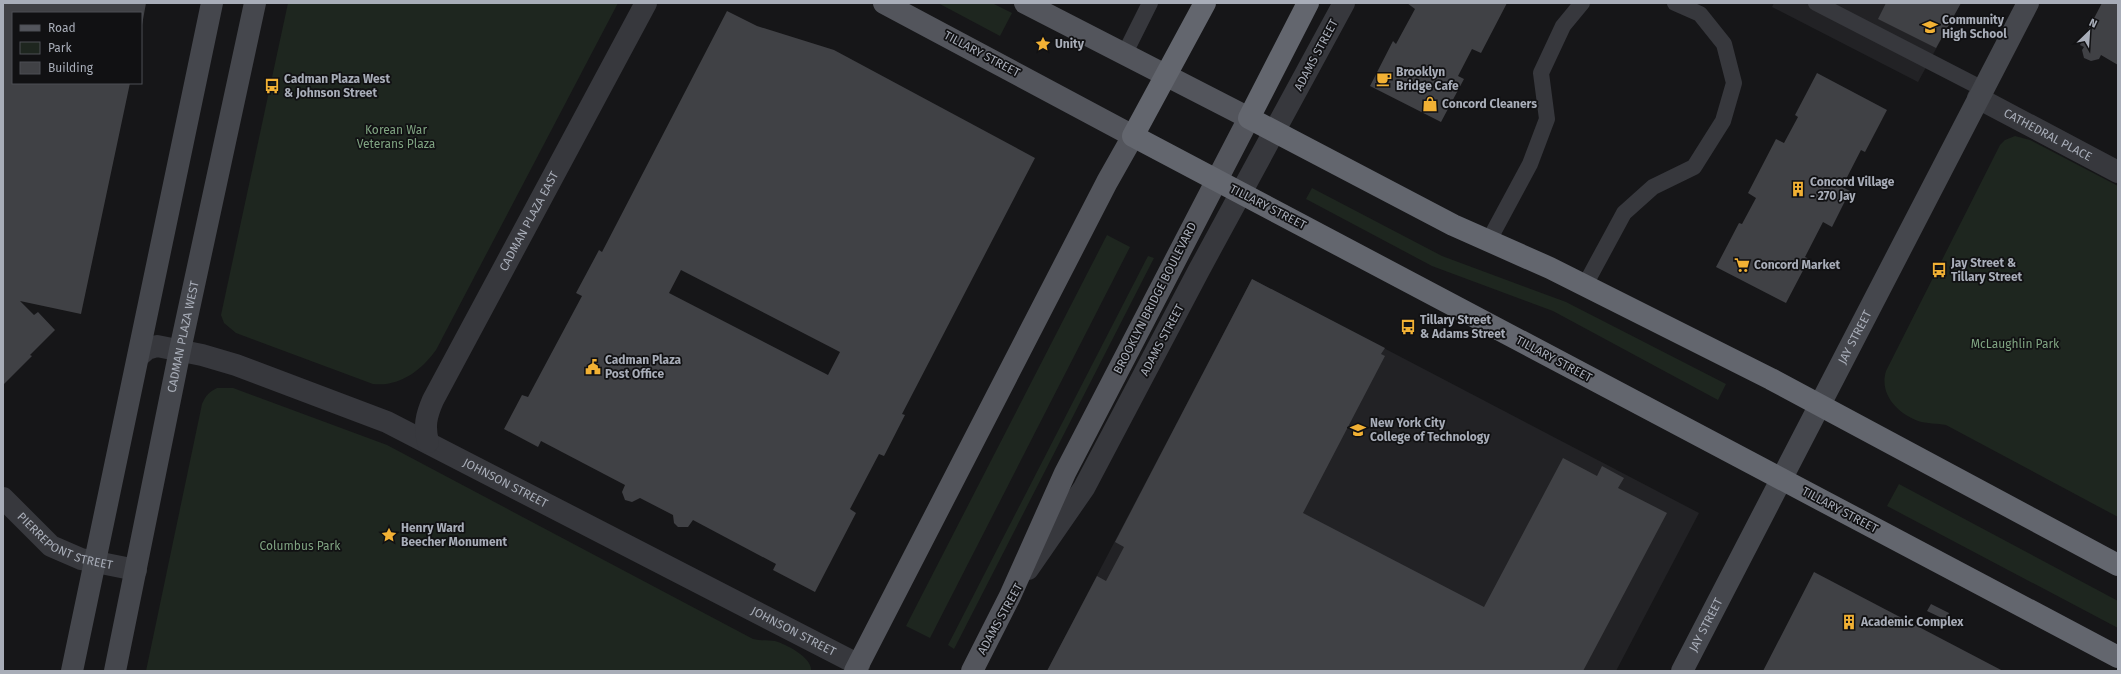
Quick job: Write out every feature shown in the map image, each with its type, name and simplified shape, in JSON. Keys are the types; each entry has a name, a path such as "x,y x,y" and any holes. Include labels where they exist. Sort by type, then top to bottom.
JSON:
{"highway":[{"path":"1133,136 1205,3"},
{"name":"BROOKLYN BRIDGE BOULEVARD","path":"1249,118 1308,3"},
{"path":"1249,118 1488,242 1585,285 1820,404 2118,565"},
{"name":"TILLARY STREET","path":"1133,136 2118,657"}],"main road":[{"path":"72,671 212,3"},
{"name":"CADMAN PLAZA WEST","path":"115,671 180,350 255,3"},
{"name":"TILLARY STREET","path":"884,3 1133,136"},
{"path":"1025,3 1249,118"},
{"name":"JAY STREET","path":"1682,671 2028,3"},
{"name":"BROOKLYN BRIDGE BOULEVARD","path":"1010,596 1065,472 1249,118"},
{"path":"857,668 1133,136"},
{"name":"ADAMS STREET","path":"972,671 1010,596"}],"street":[{"name":"CADMAN PLAZA EAST","path":"428,442 425,429 426,416 433,400 646,3"},
{"name":"ADAMS STREET","path":"1010,596 1084,488 1344,3"},
{"name":"CATHEDRAL PLACE","path":"1981,94 2118,172"},
{"name":"JOHNSON STREET","path":"139,356 147,349 157,346 180,350 236,365 359,410 428,442 857,668"},
{"name":"PIERREPONT STREET","path":"3,498 51,546 66,554 95,562 136,570"}],"lane":[{"path":"1124,55 1150,3"},
{"path":"1488,242 1530,164 1547,119 1541,73 1563,26 1582,3"},
{"path":"1585,285 1624,212 1653,187 1694,167 1723,121 1734,83 1724,44 1700,14 1675,3"},
{"path":"1816,3 1981,94"}],"shaded area":[{"path":"1774,3 1961,3 1918,82 1772,7"},
{"name":"New York City College of Technology","path":"1252,279 1699,513 1616,671 1047,671"}],"green space":[{"name":"Korean War Veterans Plaza","path":"288,3 618,3 436,350 416,371 409,376 392,383 373,384 236,333 224,323 221,315"},
{"path":"938,3 992,3 1012,13 1000,36"},
{"name":"McLaughlin Park","path":"2015,136 2030,140 2118,186 2118,517 1946,425 1921,422 1910,417 1897,408 1892,402 1885,387 1886,371 2000,145 2005,140"},
{"path":"1312,188 1442,256 1566,302 1726,384 1718,400 1553,311 1432,266 1306,199"},
{"path":"1107,235 1130,247 930,638 906,626"},
{"path":"1148,256 1154,258 954,649 948,645"},
{"name":"Columbus Park","path":"217,388 233,388 387,445 753,639 775,641 792,648 808,661 811,671 146,671 202,404 208,394"},
{"path":"1899,484 2118,601 2118,628 1887,506"}],"building":[{"path":"3,3 146,3 142,25 142,12 12,12 12,84 130,84 81,314 20,301 34,315 38,312 55,330 3,385"},
{"path":"1407,3 1507,3 1481,53 1472,49 1458,76 1464,79 1441,122 1370,86 1393,41 1396,44 1415,9"},
{"path":"1886,3 1961,3 1936,48 1878,19"},
{"path":"2102,3 2118,3 2118,65 2101,55 2099,59 2091,61 2084,58 2082,50 2084,47 2080,45"},
{"path":"727,11 757,26 834,50 1035,158 902,414 905,415 884,456 879,454 850,509 856,513 815,592 773,570 776,564 693,520 688,527 678,527 674,523 673,515 640,498 632,502 625,500 622,492 625,485 541,441 538,447 504,429 522,395 528,397 582,296 576,293 599,250 602,252","holes":["681,270 840,352 828,375 669,293"]},
{"name":"Concord Village - 270 Jay","path":"1817,73 1887,110 1865,152 1861,150 1842,187 1850,191 1832,227 1823,222 1805,257 1809,259 1786,303 1716,267 1739,223 1742,224 1756,198 1748,193 1776,139 1784,143 1798,117 1795,115"},
{"name":"New York City College of Technology","path":"1252,279 1385,348 1381,354 1385,356 1303,513 1484,607 1563,458 1597,476 1602,466 1624,478 1618,488 1667,513 1583,671 1047,671 1097,576 1106,581 1124,547 1115,542"},
{"name":"Academic Complex","path":"1814,572 2003,671 1763,671"},
{"path":"1931,604 1949,613 1946,620 1927,611"}],"place":[{"name":"Community High School","path":"1930,27"},
{"name":"Unity","path":"1043,44"},
{"name":"Brooklyn Bridge Cafe","path":"1384,79"},
{"name":"Cadman Plaza West & Johnson Street","path":"272,86"},
{"name":"Concord Cleaners","path":"1430,104"},
{"name":"Concord Village - 270 Jay","path":"1798,189"},
{"name":"Concord Market","path":"1742,265"},
{"name":"Jay Street & Tillary Street","path":"1939,270"},
{"name":"Tillary Street & Adams Street","path":"1408,327"},
{"name":"Cadman Plaza Post Office","path":"593,367"},
{"name":"New York City College of Technology","path":"1358,430"},
{"name":"Henry Ward Beecher Monument","path":"389,535"},
{"name":"Academic Complex","path":"1849,622"}]}
